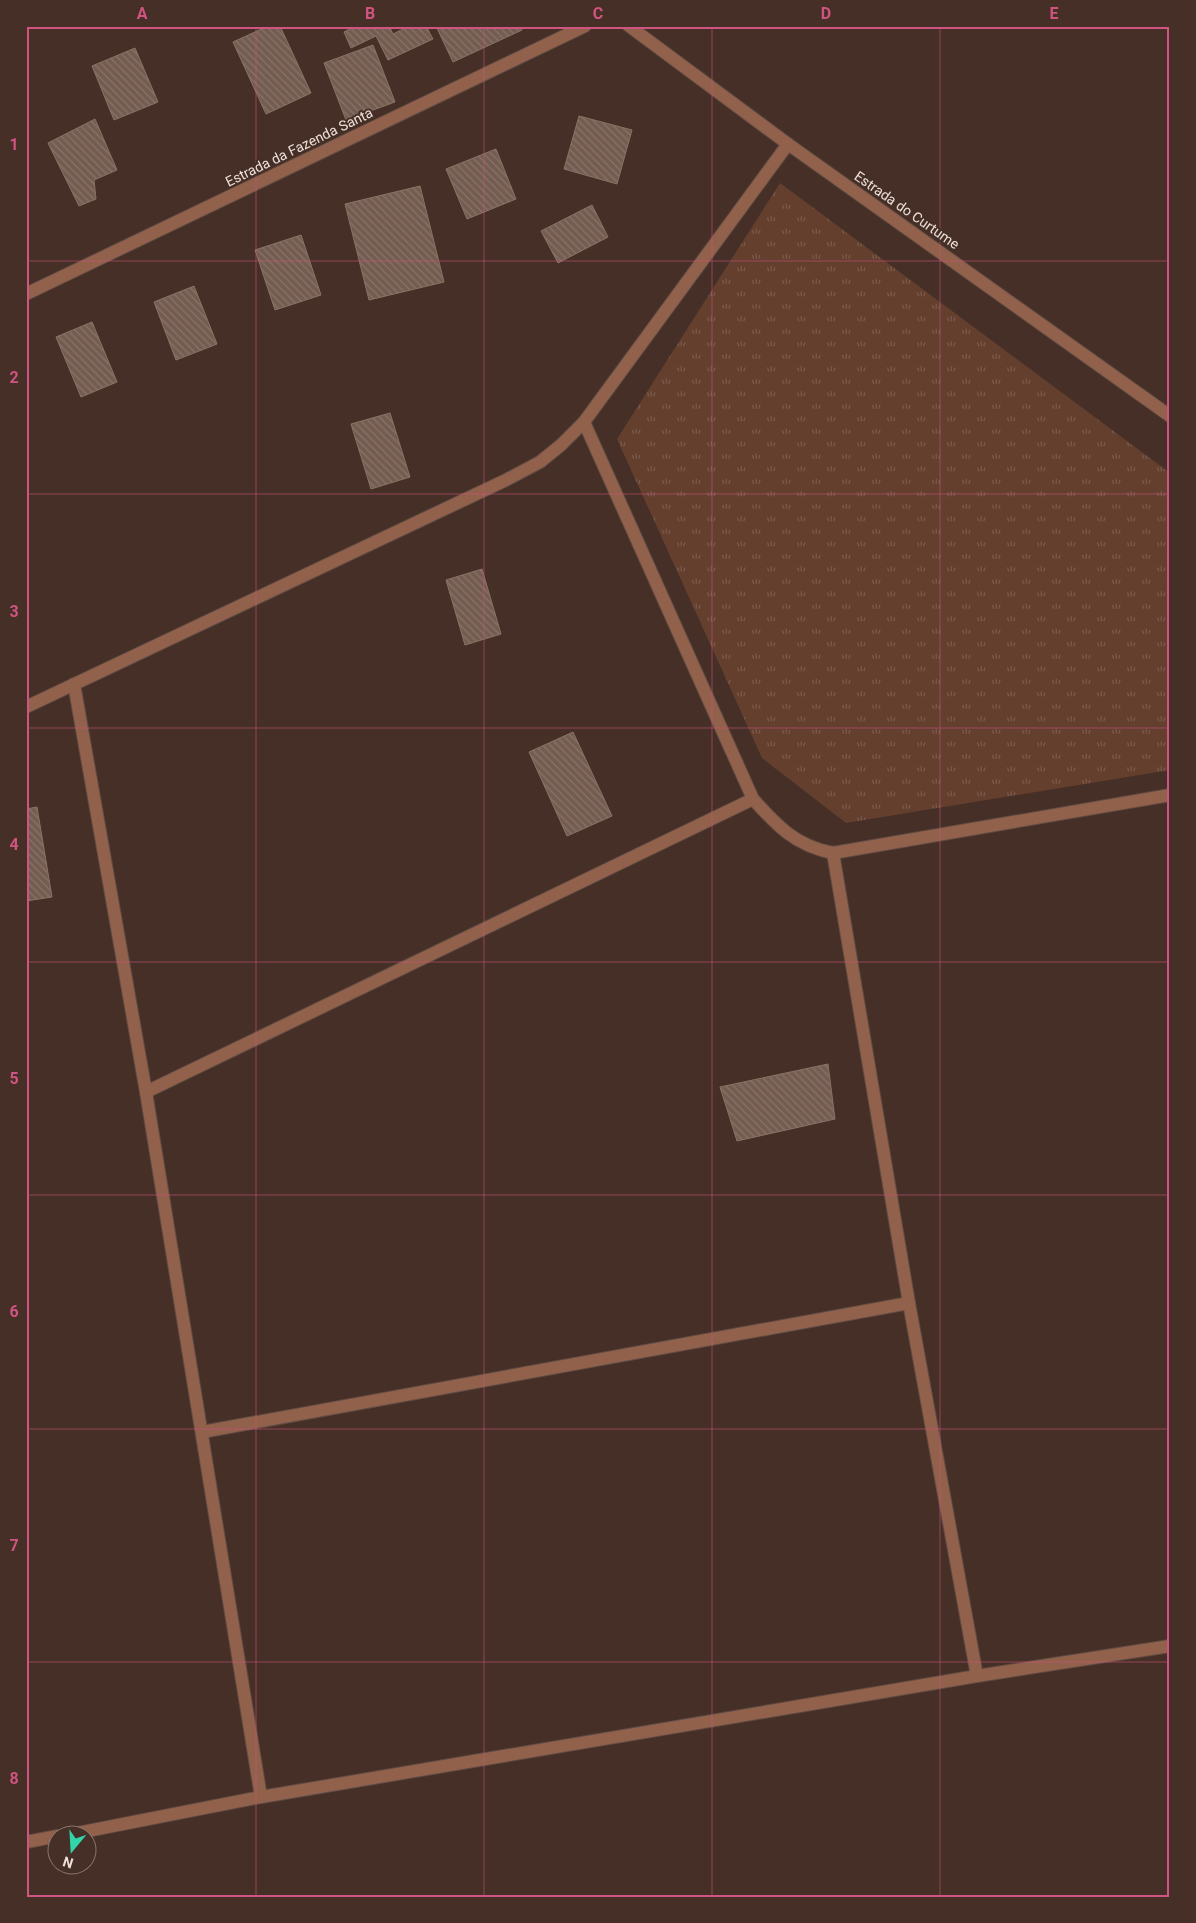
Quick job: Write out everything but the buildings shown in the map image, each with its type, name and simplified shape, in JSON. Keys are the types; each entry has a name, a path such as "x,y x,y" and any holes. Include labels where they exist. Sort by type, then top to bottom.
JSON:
{"street":[{"name":"Estrada da Fazenda Santa","path":"26,294 585,26"},
{"name":"Estrada do Curtume","path":"628,26 788,144 1170,416"},
{"path":"26,707 506,480 540,462 561,445 584,422 788,144"},
{"path":"584,422 753,799 789,835 814,850 833,853 1170,794"},
{"path":"74,684 146,1092 261,1797"},
{"path":"146,1092 753,799"},
{"path":"833,853 909,1303 977,1676"},
{"path":"202,1432 909,1303"},
{"path":"98,1829 261,1797 977,1676 1170,1646"},
{"path":"26,1842 48,1838"}],"green space":[{"path":"780,183 1170,473 1170,770 846,823 762,758 617,439"}]}
